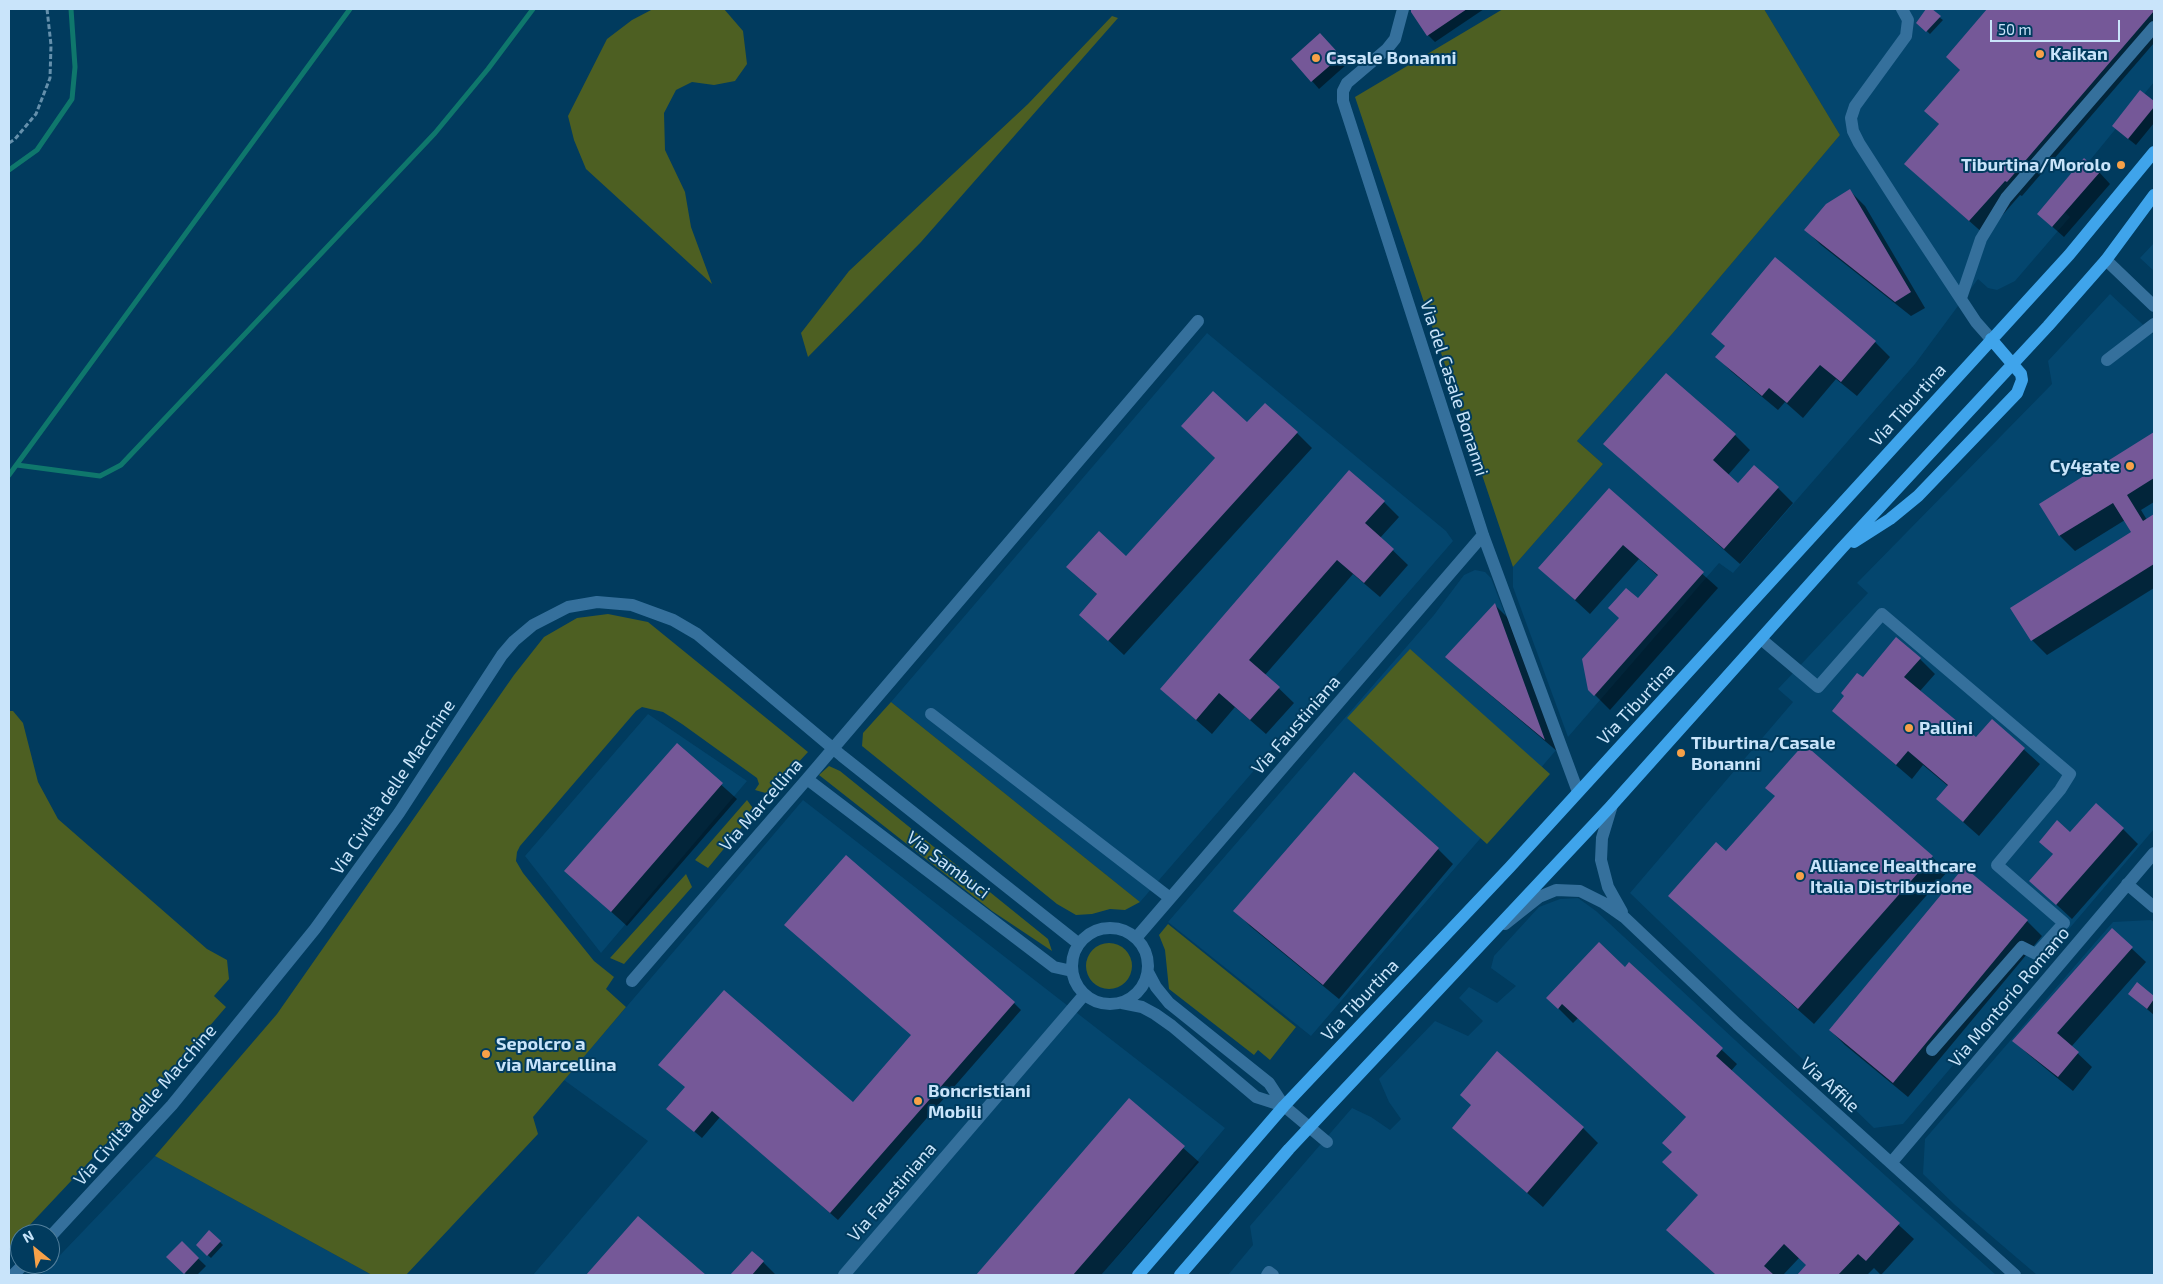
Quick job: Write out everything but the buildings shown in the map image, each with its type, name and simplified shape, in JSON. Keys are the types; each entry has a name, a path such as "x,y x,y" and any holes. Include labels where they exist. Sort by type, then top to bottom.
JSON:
{"main road":[{"name":"Via Tiburtina","path":"1138,1275 1284,1106 1578,792 1851,496 1991,339 2070,255 2154,152"},
{"path":"1180,1275 1309,1127 1612,805 1842,548 2106,260 2154,195"},
{"path":"1842,548 1879,526 1910,503 2017,393 2022,380 2021,374 1991,339"}],"street":[{"name":"Via del Casale Bonanni","path":"1403,9 1395,39 1387,49 1347,83 1343,91 1343,101 1483,535 1578,792"},
{"path":"1906,10 1908,20 1906,36 1858,101 1852,112 1852,124 1859,143 1976,322 1991,339"},
{"path":"1961,298 1981,239 2006,198 2154,26"},
{"path":"2106,260 2154,306"},
{"name":"Via Marcellina","path":"632,980 807,779 1198,321"},
{"path":"2107,360 2154,324"},
{"name":"Via Faustiniana","path":"1136,938 1483,535"},
{"name":"Via Civiltà delle Macchine","path":"60,1225 166,1111 293,957 384,834 502,655 514,641 540,620 568,608 605,602 632,605 673,620 715,648 833,748"},
{"path":"1761,639 1818,687 1882,614 2070,774 2060,790 1997,865 2064,923 2036,954 2022,948 1932,1050"},
{"path":"931,714 1170,898"},
{"name":"Via Sambuci","path":"833,748 1079,944"},
{"name":"Via Sambuci","path":"807,779 1054,967 1072,971"},
{"name":"Via Affile","path":"1612,805 1602,838 1601,860 1608,887 1624,917"},
{"name":"Via Montorio Romano","path":"1890,1163 2154,853"},
{"path":"2127,884 2154,907"},
{"name":"Via Affile","path":"1480,944 1539,897 1556,890 1573,889 1586,893 1624,917 1737,1024 2015,1275"},
{"path":"1122,1003 1140,991 1145,982 1148,972 1148,960 1145,950 1136,938 1129,933 1119,929 1097,930 1079,944 1074,953 1072,971 1077,986 1084,995 1102,1004 1122,1003 1142,1007 1155,1014 1256,1097 1284,1106"},
{"path":"1148,972 1156,987 1170,1003 1269,1083 1284,1106 1327,1142"},
{"name":"Via Faustiniana","path":"844,1275 1084,995"},
{"path":"1266,1275 1269,1272 1273,1275"}],"path":[{"path":"9,143 15,139 36,114 50,78 51,46 47,9"}],"shaded area":[{"path":"1764,9 2154,9 2154,82 2055,203 2070,217 2015,281 1997,290 1988,288 1978,279 1915,364 1733,573 1719,563 1568,737 1513,587 1513,567 1603,464 1577,441 1672,334 1840,135"},
{"path":"2154,243 2154,271 2140,258"},
{"path":"2110,294 2154,335 2154,829 1903,1124 1874,1128 1630,893 1793,702 1778,689 1868,593 1857,583 2052,384 2048,361"},
{"path":"1207,333 1446,531 1453,541 1140,902 891,702"},
{"path":"1475,570 1485,572 1491,578 1557,749 1311,1036 1168,922 1434,615 1464,575"},
{"path":"648,714 747,781 601,953 525,856"},
{"path":"803,800 1225,1128 1101,1275 533,1275 648,1141 564,1080"},
{"path":"1578,898 1596,911 1749,1053 1996,1275 1228,1275 1253,1245 1250,1226 1352,1108 1371,1117 1390,1130 1401,1119 1389,1102 1379,1079 1435,1021 1468,1036 1483,1021 1459,998 1469,987 1497,1003 1516,986 1491,968 1494,956 1539,907 1560,899"},
{"path":"2151,920 2154,922 2154,1275 2037,1275 1955,1205 1923,1174 1925,1139 2113,922"},
{"path":"155,1156 372,1275 41,1275 60,1274 60,1255"}],"green space":[{"path":"653,9 724,9 743,31 747,64 735,81 714,85 692,82 676,90 664,113 665,150 685,192 691,227 712,284 586,169 574,140 568,116 607,39 632,20"},
{"path":"1503,9 1764,9 1840,135 1672,334 1577,441 1603,464 1513,567 1355,97"},
{"path":"1112,16 1118,18 921,242 808,357 801,333 849,271 1028,104"},
{"path":"608,614 648,622 808,752 769,794 755,790 759,784 757,778 682,724 663,712 642,707 636,711 520,846 516,861 523,873 594,961 614,977 606,989 626,1007 533,1117 538,1134 406,1275 372,1275 155,1156 277,1014 514,675 544,637 577,618"},
{"path":"1410,649 1550,774 1487,844 1347,718"},
{"path":"891,702 1140,902 1125,910 1110,909 1092,914 1076,915 1057,904 862,746 863,733"},
{"path":"9,711 13,711 23,723 38,782 58,819 207,949 227,960 229,979 214,996 226,1007 135,1113 31,1224 10,1224 9,1247"},
{"path":"829,766 840,771 1048,939 1052,951 992,911 819,775"},
{"path":"747,800 755,811 708,868 695,860"},
{"path":"686,874 692,887 624,964 610,958"},
{"path":"1168,924 1296,1027 1270,1060 1258,1050 1254,1055 1169,989 1165,950 1159,935"},
{"path":"1109,943 1122,947 1128,953 1132,966 1128,979 1122,985 1109,989 1096,985 1090,979 1086,966 1090,953 1096,947"}],"waterway":[{"path":"9,170 37,150 72,99 75,67 71,9"},
{"path":"9,475 350,9"},
{"path":"17,465 100,476 121,465 435,133 488,69 533,9"}],"place":[{"name":"Kaikan","path":"2040,54"},
{"name":"Casale Bonanni","path":"1316,58"},
{"name":"Tiburtina/Morolo","path":"2121,165"},
{"name":"Cy4gate","path":"2130,466"},
{"name":"Pallini","path":"1909,728"},
{"name":"Tiburtina/Casale Bonanni","path":"1681,753"},
{"name":"Alliance Healthcare Italia Distribuzione","path":"1800,876"},
{"name":"Sepolcro a via Marcellina","path":"486,1054"},
{"name":"Boncristiani Mobili","path":"918,1101"}]}
